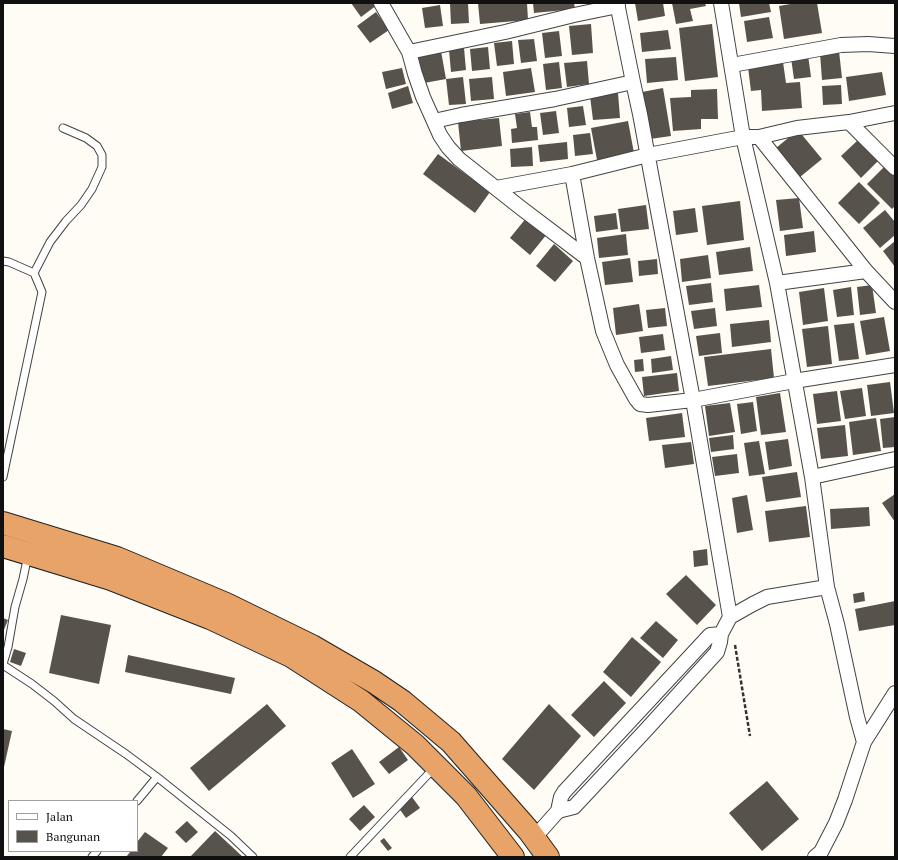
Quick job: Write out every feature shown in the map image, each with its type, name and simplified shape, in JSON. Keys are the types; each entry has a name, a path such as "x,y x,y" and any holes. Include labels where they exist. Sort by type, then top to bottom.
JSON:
{"highway":[{"path":"3,523 118,558 226,604 312,646 374,682 402,701 451,742 534,838 548,857"},
{"path":"3,546 111,579 210,618 291,656 362,701 415,744 466,796 513,857"}],"street":[{"path":"380,3 409,52 423,98 440,134 448,147 458,159 587,258"},
{"path":"721,3 743,138 777,283 812,477 827,587 864,742"},
{"path":"409,52 505,32 618,4 648,155 693,400 730,617"},
{"path":"732,65 841,45 868,44 895,46"},
{"path":"434,121 555,99 633,82"},
{"path":"496,188 572,174 648,155 743,138 759,137 797,128 849,122 895,113"},
{"path":"849,122 895,168"},
{"path":"759,137 866,271 895,302"},
{"path":"572,174 602,331 616,365 640,404 648,405 693,400 794,381 895,365"},
{"path":"777,283 866,271"},
{"path":"812,477 895,459"},
{"path":"534,838 558,811 561,797 564,792 710,635 721,634 730,617 767,597 827,587"},
{"path":"815,857 820,852 836,823 848,793 864,742 895,693"}],"lane":[{"path":"34,273 50,242 66,221 82,205 92,189 102,167 102,155 98,146 86,138 63,128"},
{"path":"3,261 9,262 34,273 42,292 3,476"},
{"path":"28,553 3,665 32,684 74,719 157,777 231,836 253,857"},
{"path":"350,857 436,766"},
{"path":"138,800 157,777"}],"path":[{"path":"730,617 750,736"}],"building":[{"path":"351,3 376,3 377,5 361,17"},
{"path":"468,3 469,23 451,24 450,4"},
{"path":"478,3 527,3 528,20 480,24"},
{"path":"533,3 574,3 575,9 534,13"},
{"path":"635,3 663,3 665,16 638,21"},
{"path":"672,3 705,3 706,6 690,9 693,21 676,24"},
{"path":"739,3 769,3 771,12 741,17"},
{"path":"796,3 817,3 822,33 784,39 779,6"},
{"path":"440,5 443,26 425,28 422,8"},
{"path":"376,12 389,30 370,43 357,26"},
{"path":"769,17 773,38 747,42 744,21"},
{"path":"591,24 593,53 572,55 569,26"},
{"path":"712,24 718,77 685,81 679,28"},
{"path":"668,30 671,49 642,52 640,33"},
{"path":"559,31 562,56 545,58 542,33"},
{"path":"534,39 537,61 521,63 518,40"},
{"path":"512,41 514,64 497,66 494,43"},
{"path":"488,47 490,69 472,71 470,49"},
{"path":"464,48 466,70 451,72 449,50"},
{"path":"441,51 446,79 424,83 418,55"},
{"path":"839,51 842,78 822,80 820,53"},
{"path":"808,55 811,77 794,79 791,58"},
{"path":"676,57 678,80 647,83 645,59"},
{"path":"587,61 589,84 567,87 564,63"},
{"path":"559,62 562,88 546,90 543,64"},
{"path":"783,62 786,83 800,82 802,108 762,111 761,90 751,91 748,67"},
{"path":"402,68 406,84 386,89 382,72"},
{"path":"531,68 535,92 506,96 503,72"},
{"path":"882,72 886,95 849,101 846,77"},
{"path":"463,77 466,104 449,105 446,79"},
{"path":"492,77 494,99 471,101 469,79"},
{"path":"841,85 842,104 823,105 822,86"},
{"path":"408,86 413,103 392,109 388,93"},
{"path":"663,88 671,136 650,139 642,92"},
{"path":"717,89 718,119 701,119 701,129 673,131 670,98 691,97 691,90"},
{"path":"618,93 620,118 593,120 590,96"},
{"path":"583,106 586,125 569,127 567,108"},
{"path":"556,111 559,133 543,135 540,113"},
{"path":"530,112 532,127 537,127 538,140 512,143 511,129 517,128 515,114"},
{"path":"499,118 502,146 461,151 458,122"},
{"path":"628,121 634,153 597,160 591,128"},
{"path":"798,130 822,159 800,177 776,148"},
{"path":"590,133 593,154 575,156 573,135"},
{"path":"858,140 878,161 861,178 841,156"},
{"path":"567,142 568,159 540,162 538,145"},
{"path":"532,147 533,166 511,167 510,149"},
{"path":"438,154 490,192 475,213 423,174"},
{"path":"885,166 895,176 895,206 892,209 867,184"},
{"path":"859,182 880,203 859,224 838,203"},
{"path":"799,198 803,228 780,231 776,200"},
{"path":"740,201 744,240 707,245 702,206"},
{"path":"646,205 649,229 621,232 618,209"},
{"path":"695,208 698,232 676,235 673,211"},
{"path":"885,210 895,222 895,235 880,248 863,228"},
{"path":"616,213 618,229 596,232 594,216"},
{"path":"527,217 547,234 530,255 510,238"},
{"path":"814,231 816,252 786,256 784,235"},
{"path":"626,234 628,255 599,258 597,238"},
{"path":"895,241 895,267 883,251"},
{"path":"554,244 573,261 555,282 536,266"},
{"path":"750,247 753,271 719,275 716,252"},
{"path":"708,255 711,278 682,282 680,259"},
{"path":"630,258 633,282 605,285 602,262"},
{"path":"657,259 658,274 639,276 638,261"},
{"path":"711,283 713,302 689,305 686,286"},
{"path":"759,285 762,307 726,311 724,289"},
{"path":"872,285 876,313 860,315 857,287"},
{"path":"851,287 854,315 837,317 833,290"},
{"path":"824,288 828,321 803,325 799,292"},
{"path":"639,304 643,331 616,335 613,308"},
{"path":"665,308 667,326 648,328 646,310"},
{"path":"715,308 717,326 694,329 691,311"},
{"path":"884,317 890,351 866,355 860,321"},
{"path":"769,320 771,342 732,347 730,324"},
{"path":"854,323 859,359 839,361 834,325"},
{"path":"828,326 832,364 807,367 802,329"},
{"path":"720,333 722,353 699,356 696,336"},
{"path":"663,334 665,350 641,353 639,337"},
{"path":"771,349 774,378 708,386 704,357"},
{"path":"671,356 673,370 652,373 651,359"},
{"path":"643,359 644,371 635,372 634,360"},
{"path":"677,373 679,391 644,396 642,377"},
{"path":"890,382 894,413 871,416 867,385"},
{"path":"862,388 866,416 845,419 840,391"},
{"path":"837,391 841,421 817,424 813,394"},
{"path":"780,393 786,432 761,435 756,397"},
{"path":"753,402 757,431 741,434 737,404"},
{"path":"730,403 735,432 709,436 705,406"},
{"path":"682,413 685,437 649,441 646,418"},
{"path":"895,417 895,447 883,448 880,419"},
{"path":"876,418 881,451 853,455 849,422"},
{"path":"845,425 848,456 821,459 817,428"},
{"path":"733,435 734,449 711,452 709,438"},
{"path":"788,439 792,466 769,470 765,442"},
{"path":"759,441 765,474 749,476 744,443"},
{"path":"691,442 694,464 665,468 662,445"},
{"path":"737,454 739,473 715,476 712,457"},
{"path":"797,472 801,497 766,502 762,477"},
{"path":"895,494 895,522 882,503"},
{"path":"747,495 753,530 737,533 732,498"},
{"path":"806,506 810,537 769,542 765,511"},
{"path":"869,507 870,526 831,529 830,509"},
{"path":"707,549 708,565 694,567 693,551"},
{"path":"686,575 716,605 697,625 666,594"},
{"path":"864,592 865,601 854,603 853,594"},
{"path":"895,601 895,625 859,631 855,609"},
{"path":"61,615 111,625 99,684 49,673"},
{"path":"3,618 8,620 3,632"},
{"path":"656,621 678,640 663,658 640,638"},
{"path":"632,637 661,662 631,697 603,672"},
{"path":"14,649 26,653 21,666 10,662"},
{"path":"128,655 235,678 231,694 125,672"},
{"path":"604,681 626,703 594,737 571,715"},
{"path":"267,704 286,726 209,791 190,768"},
{"path":"549,704 581,736 534,790 502,759"},
{"path":"3,729 12,731 4,767 3,767"},
{"path":"399,747 408,760 389,774 379,762"},
{"path":"352,749 375,784 353,798 331,763"},
{"path":"767,781 799,819 762,851 729,813"},
{"path":"412,797 420,808 406,818 398,807"},
{"path":"364,805 375,817 360,831 349,819"},
{"path":"187,821 198,832 186,843 175,832"},
{"path":"215,831 243,857 190,857"},
{"path":"145,832 168,848 161,857 126,857 130,852 138,852 138,841"},
{"path":"384,838 392,848 388,851 380,841"}]}
